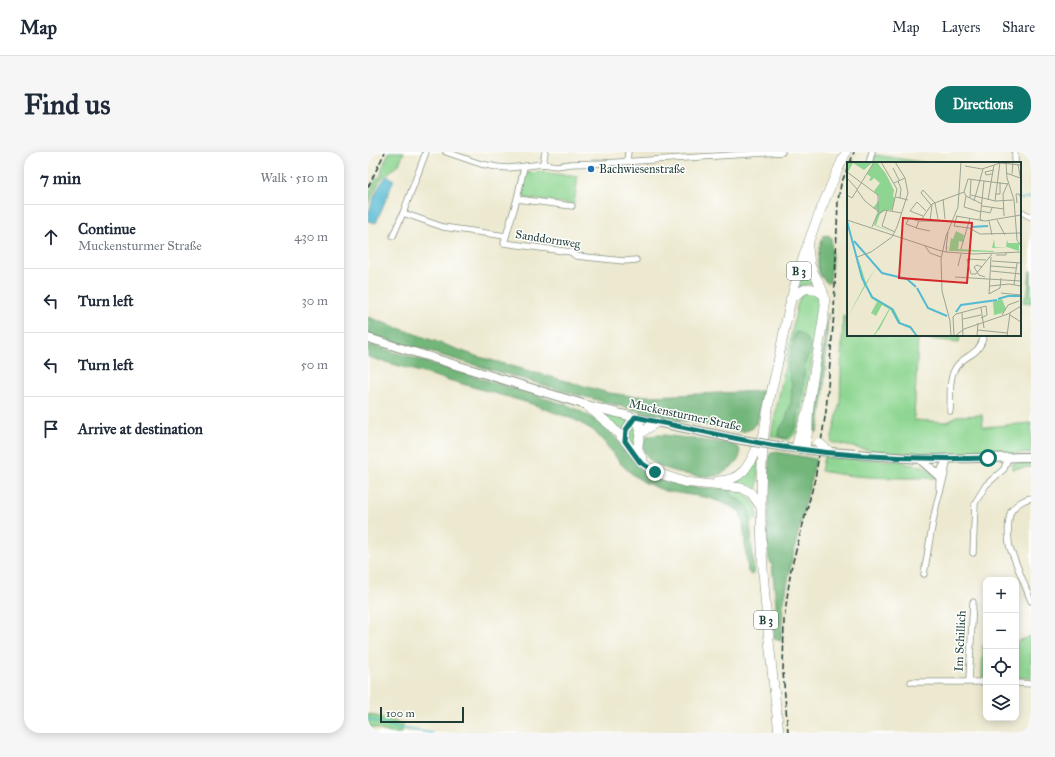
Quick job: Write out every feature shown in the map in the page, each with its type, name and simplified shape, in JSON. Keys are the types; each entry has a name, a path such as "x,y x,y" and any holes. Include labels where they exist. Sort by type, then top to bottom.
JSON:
{"main road":[{"name":"B 3","path":"779,733 766,618 762,560 761,508 764,434 790,300 808,243 826,196 846,152"},
{"path":"800,449 807,440 809,431 809,408 825,305 821,284 810,263 808,243"},
{"path":"790,300 806,288 814,288 824,295"},
{"name":"Muckensturmer Straße","path":"368,338 586,405 636,418 742,440 785,447 800,449 819,447"},
{"path":"586,405 609,424 625,441 640,462 655,472 684,482 742,488 751,492 761,508"},
{"path":"800,449 799,436 809,408"},
{"path":"636,418 641,433"},
{"path":"625,441 626,430 636,418"},
{"path":"657,422 641,433 638,440 639,453 645,462 650,466 674,477 712,481 728,480 740,475 752,461 764,434"},
{"path":"809,431 819,447 830,452 920,459 1031,457"},
{"path":"920,459 939,476"}],"street":[{"path":"393,236 426,152"},
{"path":"446,152 473,162 497,168 524,167 543,164 557,166 782,152"},
{"path":"543,164 545,152"},
{"path":"628,152 628,161"},
{"path":"869,162 872,152"},
{"name":"Sanddornweg","path":"524,167 517,199 504,243 571,252 576,256 624,261 636,260"},
{"path":"517,199 572,206"},
{"path":"1021,212 1031,217"},
{"path":"403,213 443,227 506,236"},
{"path":"950,411 952,378 954,372 957,366 977,351 984,336"},
{"path":"972,553 975,503 986,484 1004,469 1008,458"},
{"path":"939,492 939,476 941,468 947,459"},
{"path":"924,574 934,514 939,492 947,469 947,459"},
{"path":"1031,498 1025,499 1012,510 1009,525 1010,548 1031,601"},
{"name":"Im Schillich","path":"969,681 972,602"},
{"path":"911,682 983,682"},
{"path":"1019,683 1031,684"}],"green space":[{"path":"389,152 404,152 399,164 380,180 368,204 368,196 376,179 380,177"},
{"path":"875,155 920,162 872,162"},
{"path":"542,172 578,177 574,204 522,198 519,194 525,173"},
{"path":"827,235 831,237 832,258 830,282 827,283 820,275 818,256 823,236"},
{"path":"807,261 820,286 807,284 799,288"},
{"path":"1030,271 1031,303 1023,302 1028,291"},
{"path":"804,291 820,294 822,306 802,416 796,433 789,440 771,436 797,306 801,294"},
{"path":"828,313 824,389 819,427 816,433 813,420"},
{"path":"843,315 847,317 847,336 960,336 959,342 918,338 914,420 947,422 956,416 982,415 983,427 1031,423 1031,453 931,455 880,451 831,442 840,402"},
{"path":"368,317 476,356 609,393 632,396 654,396 763,391 758,420 753,428 743,432 666,418 578,395 368,334"},
{"path":"796,332 801,333 804,336 811,349 805,363 800,410 797,423 792,433 786,438 779,436 778,432 786,419 791,402 792,385 788,367"},
{"path":"368,344 570,406 586,414 605,427 647,471 655,476 679,485 730,489 732,495 747,505 749,509 754,573 751,575 748,572 743,523 740,512 730,506 710,498 665,491 644,482 633,475 621,464 593,430 575,420 529,403 368,357"},
{"path":"599,411 630,419 623,435"},
{"path":"635,423 635,447 628,440 629,434"},
{"path":"664,435 731,444 739,448 740,454 737,462 716,476 688,475 660,466 647,457 644,452 643,442 647,437"},
{"path":"759,450 757,496 735,484 735,482 744,476 750,469"},
{"path":"777,452 816,459 793,555 783,607 781,641 774,639 773,627 776,616 776,603 772,565 769,559 767,546 769,456 771,453"},
{"path":"824,457 902,461 907,464 924,466 937,478 864,477 835,474 821,471"},
{"path":"1031,462 1031,467 1012,469 1012,464"},
{"path":"730,489 745,492 757,508 757,519 751,522 749,509 732,495"},
{"path":"1031,636 1031,678 1019,678 1019,641"},
{"path":"983,645 983,677 982,677"},
{"path":"368,714 403,724 402,733 390,733 368,726"}],"water":[{"path":"387,176 393,179 393,182 376,223 368,221 368,216 374,197 380,185"}],"waterway":[{"path":"1021,199 1031,197"},
{"path":"368,719 398,728 432,733"}],"railway":[{"path":"368,187 385,152"},
{"path":"850,162 854,152"},
{"path":"788,733 783,672 784,620 791,569 815,479 826,411 834,313 838,200 841,184 847,169"}],"place":[{"name":"Bachwiesenstraße","path":"591,169"}],"route":[{"path":"655,472 648,469 640,462 625,441 626,430 635,417 742,440 785,447 920,459 988,458"}]}
